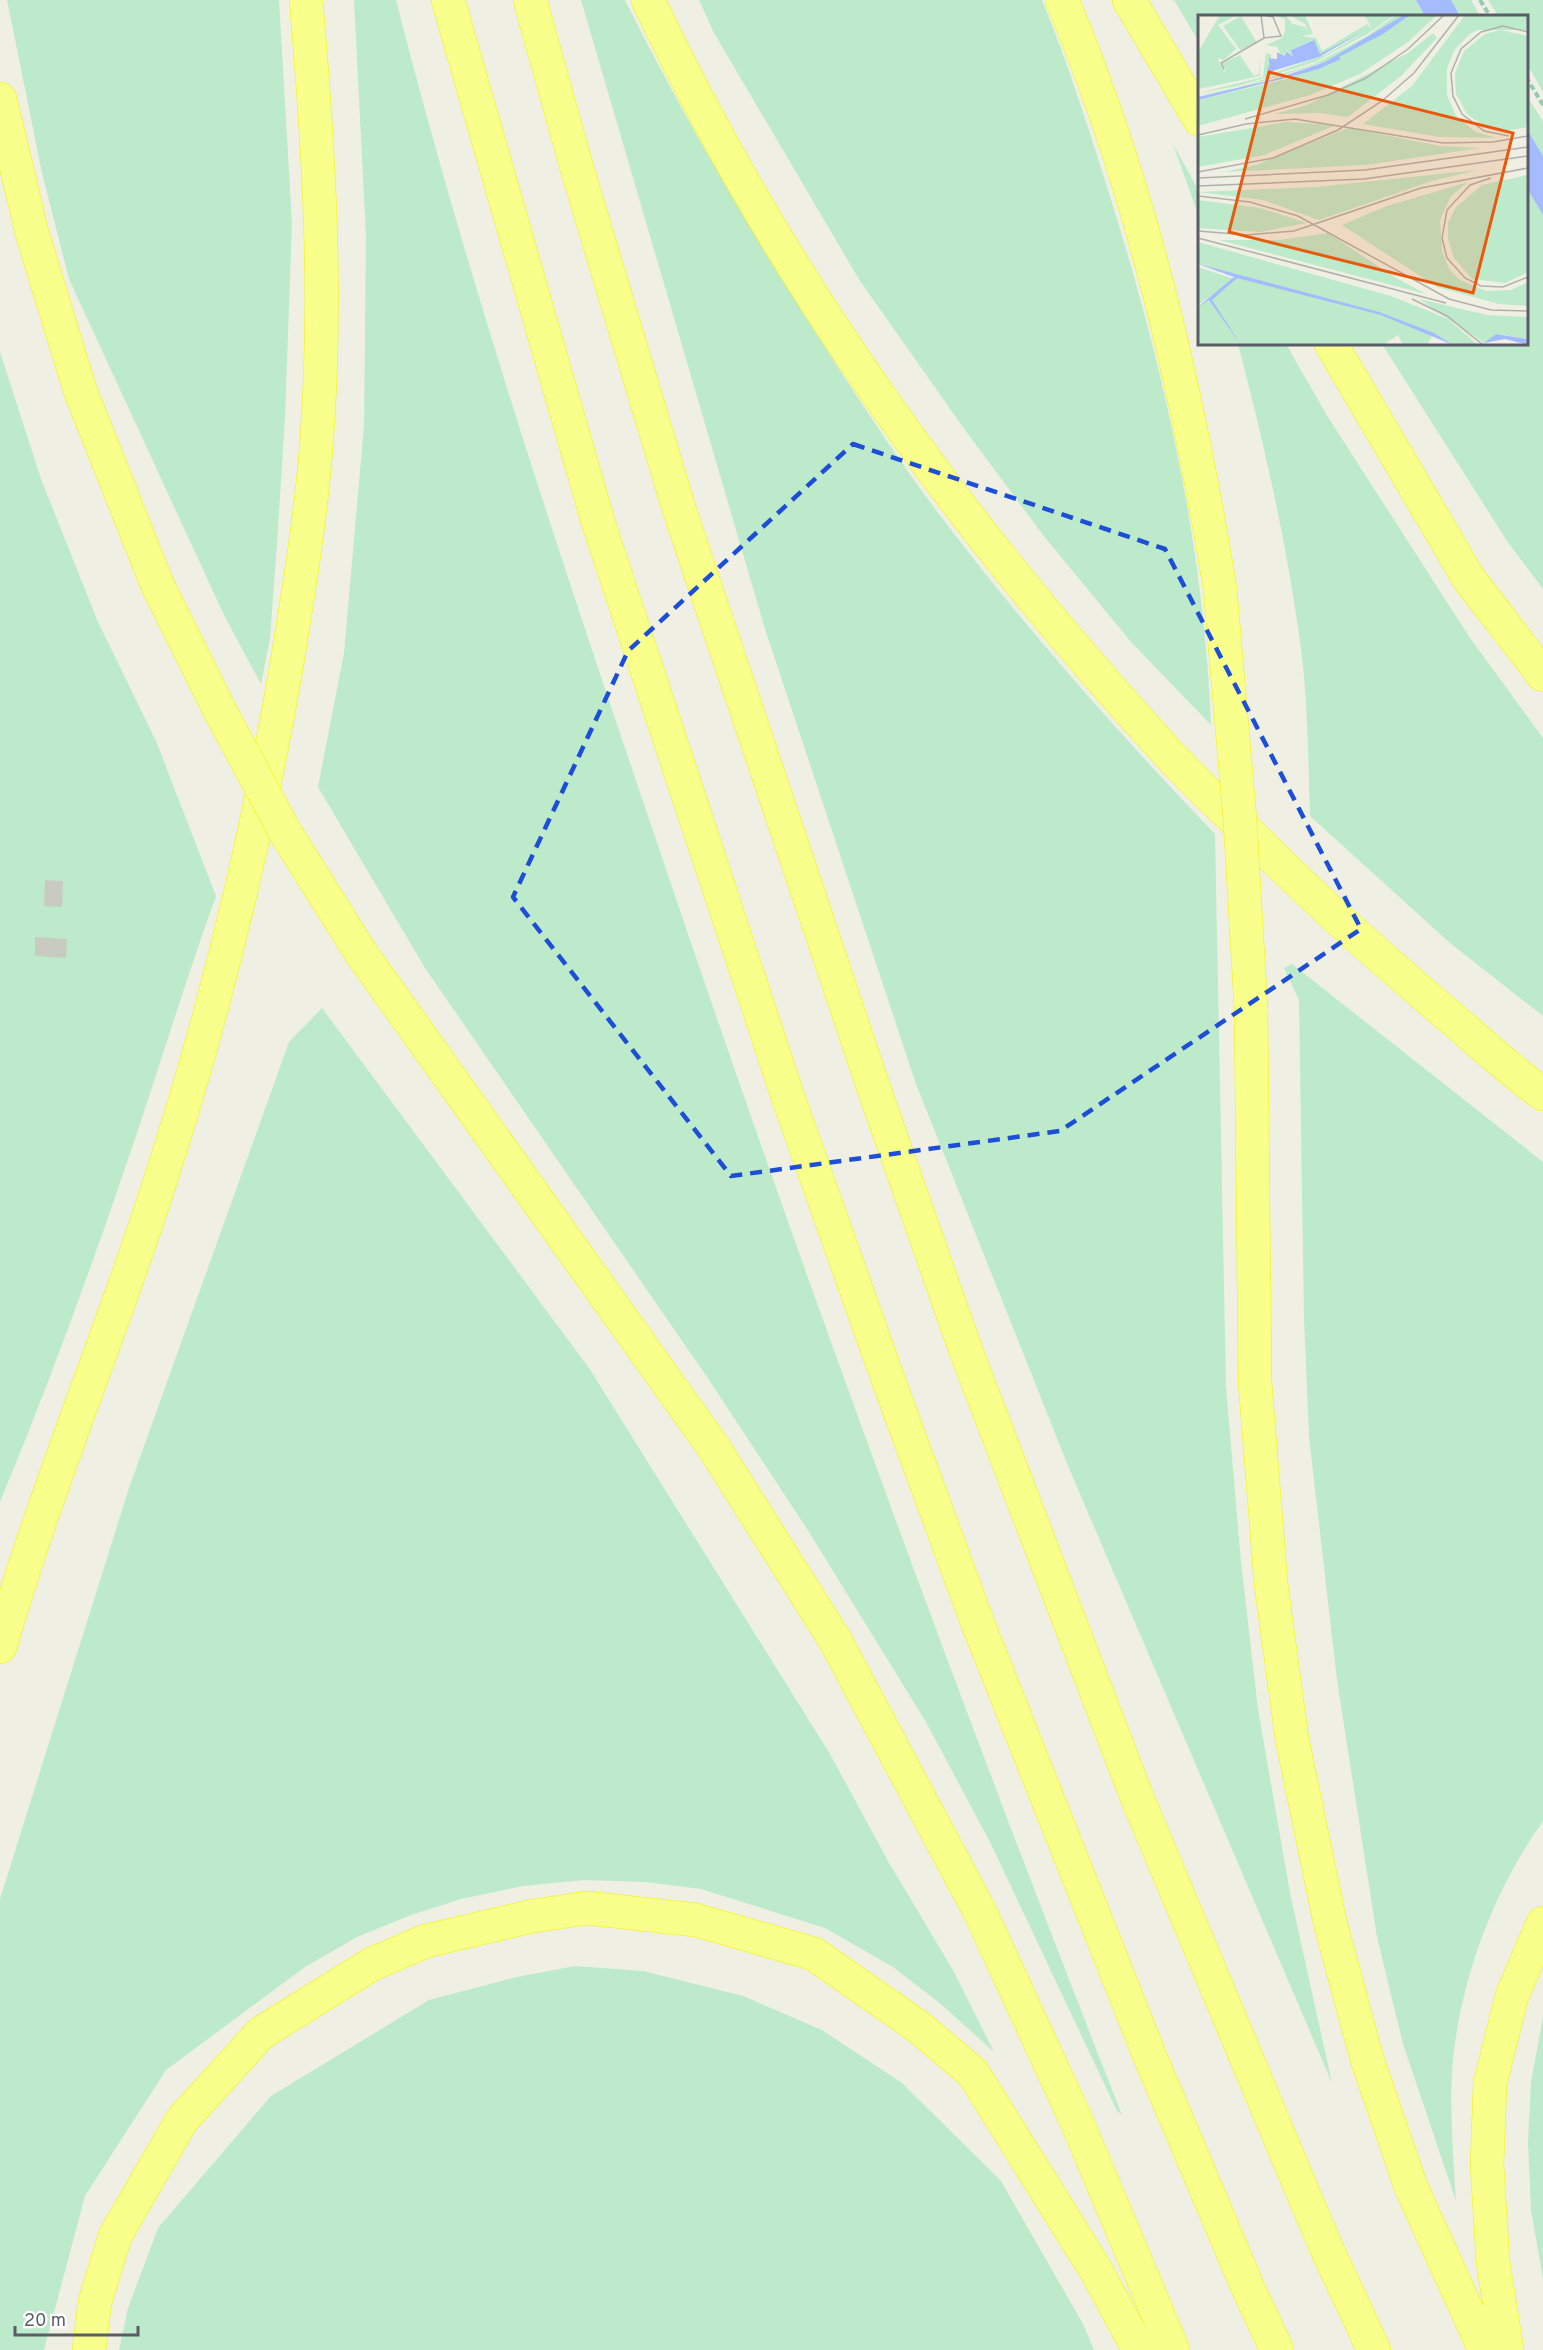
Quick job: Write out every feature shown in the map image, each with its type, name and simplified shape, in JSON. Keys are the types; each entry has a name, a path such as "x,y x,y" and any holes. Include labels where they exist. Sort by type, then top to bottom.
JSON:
{"highway":[{"path":"0,1647 155,1197 204,1039 237,915 276,725 299,588 316,450 322,266 316,115 306,0"},
{"path":"448,0 599,525 789,1100 978,1624 1064,1834 1151,2059 1248,2288 1277,2350"},
{"path":"530,0 576,165 680,512 870,1078 966,1351 1136,1795 1320,2235 1374,2350"},
{"path":"648,0 672,52 769,225 860,370 964,511 1072,645 1169,754 1353,935 1543,1094"},
{"path":"1062,0 1126,177 1170,335 1202,480 1220,588 1240,820 1251,1009 1255,1382 1271,1584 1292,1739 1330,1922 1367,2060 1411,2187 1485,2350"},
{"path":"1129,0 1198,117"},
{"path":"0,99 32,233 80,390 157,584 218,707 285,832 361,952 714,1448 835,1640 980,1912 1076,2120 1173,2350"},
{"path":"1332,345 1469,579 1543,675"},
{"path":"88,2350 95,2302 115,2236 182,2120 261,2033 372,1964 426,1941 533,1916 586,1908 696,1920 814,1954 920,2028 974,2073 1097,2272 1139,2350"},
{"path":"1507,2350 1493,2262 1487,2165 1490,2084 1512,1996 1543,1923"}],"path":[{"path":"1480,0 1489,15"},
{"path":"1528,79 1543,105"}],"highlighted area":[{"path":"853,444 1165,549 1361,929 1060,1131 731,1176 513,897 628,651"}],"green space":[{"path":"7,0 279,0 292,223 285,418 277,544 270,639 261,684 224,615 69,279 42,173"},
{"path":"354,0 396,0 452,206 514,411 704,980 818,1306 937,1631 1122,2115 1117,2111 991,1844 926,1722 809,1532 709,1380 425,968 318,787 344,653 364,426 366,236"},
{"path":"581,0 625,0 690,123 736,203 857,397 907,470 974,559 1040,640 1144,758 1215,834 1226,1387 1241,1562 1258,1709 1290,1893 1332,2083 1068,1466 916,1084 765,629"},
{"path":"699,0 1042,0 1069,71 1109,193 1147,323 1163,389 1178,456 1200,590 1211,725 1131,642 1043,535 965,430 860,281 714,33"},
{"path":"1174,0 1416,0 1424,15 1198,15 1198,40"},
{"path":"1451,0 1471,0 1479,15 1459,15"},
{"path":"1488,0 1543,0 1543,92 1528,66 1528,15 1497,15"},
{"path":"1528,98 1543,121 1543,156 1528,131"},
{"path":"1173,144 1198,189 1198,214"},
{"path":"1528,188 1543,211 1543,589 1507,541 1383,345 1528,345"},
{"path":"1238,345 1287,345 1326,414 1470,638 1543,738 1543,1016 1450,943 1310,816 1306,702 1299,634 1273,488"},
{"path":"0,352 41,479 98,622 156,741 216,896 93,1261 0,1502"},
{"path":"1292,964 1543,1162 1543,1821 1525,1848 1495,1904 1464,1996 1457,2027 1451,2094 1456,2201 1403,2044 1377,1937 1337,1680 1309,1437 1304,1318 1299,1000 1284,968"},
{"path":"322,1008 589,1368 830,1754 888,1861 954,1972 994,2052 942,2005 893,1967 825,1928 701,1889 645,1882 585,1880 523,1886 461,1899 411,1915 357,1937 305,1967 166,2070 85,2196 44,2350 0,2350 0,1899 129,1488 289,1042"},
{"path":"575,1966 643,1971 743,1996 822,2030 902,2083 1001,2181 1083,2324 1094,2350 119,2350 128,2308 158,2228 271,2096 429,2000 517,1977"},
{"path":"1543,2017 1543,2279 1531,2210 1528,2142 1531,2082"}],"water":[{"path":"1416,0 1451,0 1459,15 1424,15"},
{"path":"1528,131 1543,156 1543,215 1528,190"}],"building":[{"path":"45,880 63,881 62,907 44,906"},
{"path":"35,937 67,939 66,958 35,956"}]}
